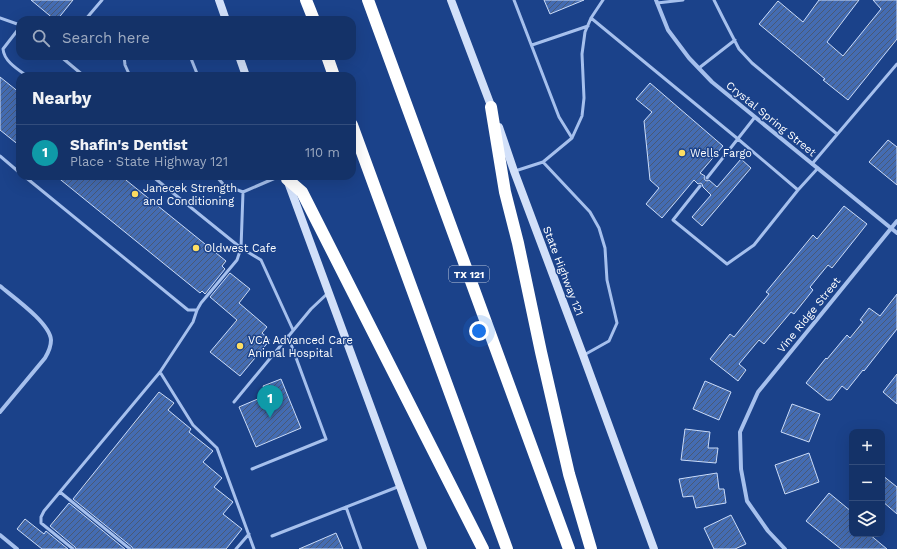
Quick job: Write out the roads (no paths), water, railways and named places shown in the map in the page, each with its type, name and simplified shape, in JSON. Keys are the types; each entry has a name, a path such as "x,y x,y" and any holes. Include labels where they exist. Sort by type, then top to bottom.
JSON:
{"highway":[{"path":"306,0 312,16"},
{"name":"TX 121","path":"368,0 569,549"},
{"path":"328,60 333,72"},
{"path":"491,106 505,192 518,243 541,352 569,474 591,549"},
{"path":"356,136 507,549"},
{"path":"288,180 302,192 483,549"}],"main road":[{"path":"219,0 225,16"},
{"name":"State Highway 121","path":"452,0 654,549"},
{"path":"240,60 245,72"},
{"path":"286,180 329,291 423,549"}],"street":[{"name":"Crystal Spring Street","path":"656,2 668,30 689,58 712,82 897,233"},
{"name":"Vine Ridge Street","path":"785,549 768,531 747,501 741,469 740,432 758,392 897,221"},
{"path":"0,286 40,319 51,339 50,348 45,358 0,412"},
{"path":"0,535 17,549"}],"lane":[{"path":"88,16 102,0"},
{"path":"514,0 559,117 572,138"},
{"path":"514,171 543,162 572,138 582,116 584,98 582,54 585,32 591,18 603,0"},
{"path":"656,2 683,0"},
{"path":"714,0 740,49 752,63 837,134"},
{"path":"0,18 16,24"},
{"path":"591,18 798,190"},
{"path":"532,45 588,26"},
{"path":"16,31 2,49 3,54 9,62 22,72"},
{"path":"699,68 735,40"},
{"path":"65,60 79,72"},
{"path":"124,60 128,72"},
{"path":"192,60 196,72"},
{"path":"812,164 897,64"},
{"path":"707,178 755,117"},
{"path":"0,156 16,170"},
{"path":"543,162 590,212 599,228 605,248 607,280 616,323 609,341 583,355"},
{"path":"700,186 673,220 727,264 754,245 798,190 818,168"},
{"path":"29,180 188,310 198,310"},
{"path":"157,180 241,248 261,260 293,330"},
{"path":"220,180 224,185 243,192 277,180"},
{"path":"73,549 41,523 41,518 60,492 160,372 194,322 200,303 237,260 241,248 243,192"},
{"path":"234,402 311,308 329,291"},
{"path":"252,469 326,439 288,336"},
{"path":"160,372 193,425 217,448 254,549"},
{"path":"272,536 400,486"},
{"path":"60,492 130,549"},
{"path":"346,507 360,549"},
{"path":"236,549 249,534"}],"place":[{"name":"Wells Fargo","path":"682,153"},
{"name":"Janecek Strength and Conditioning","path":"135,194"},
{"name":"Oldwest Cafe","path":"196,248"},
{"name":"VCA Advanced Care Animal Hospital","path":"240,346"},
{"name":"Shafin's Dentist","path":"270,418"}]}
